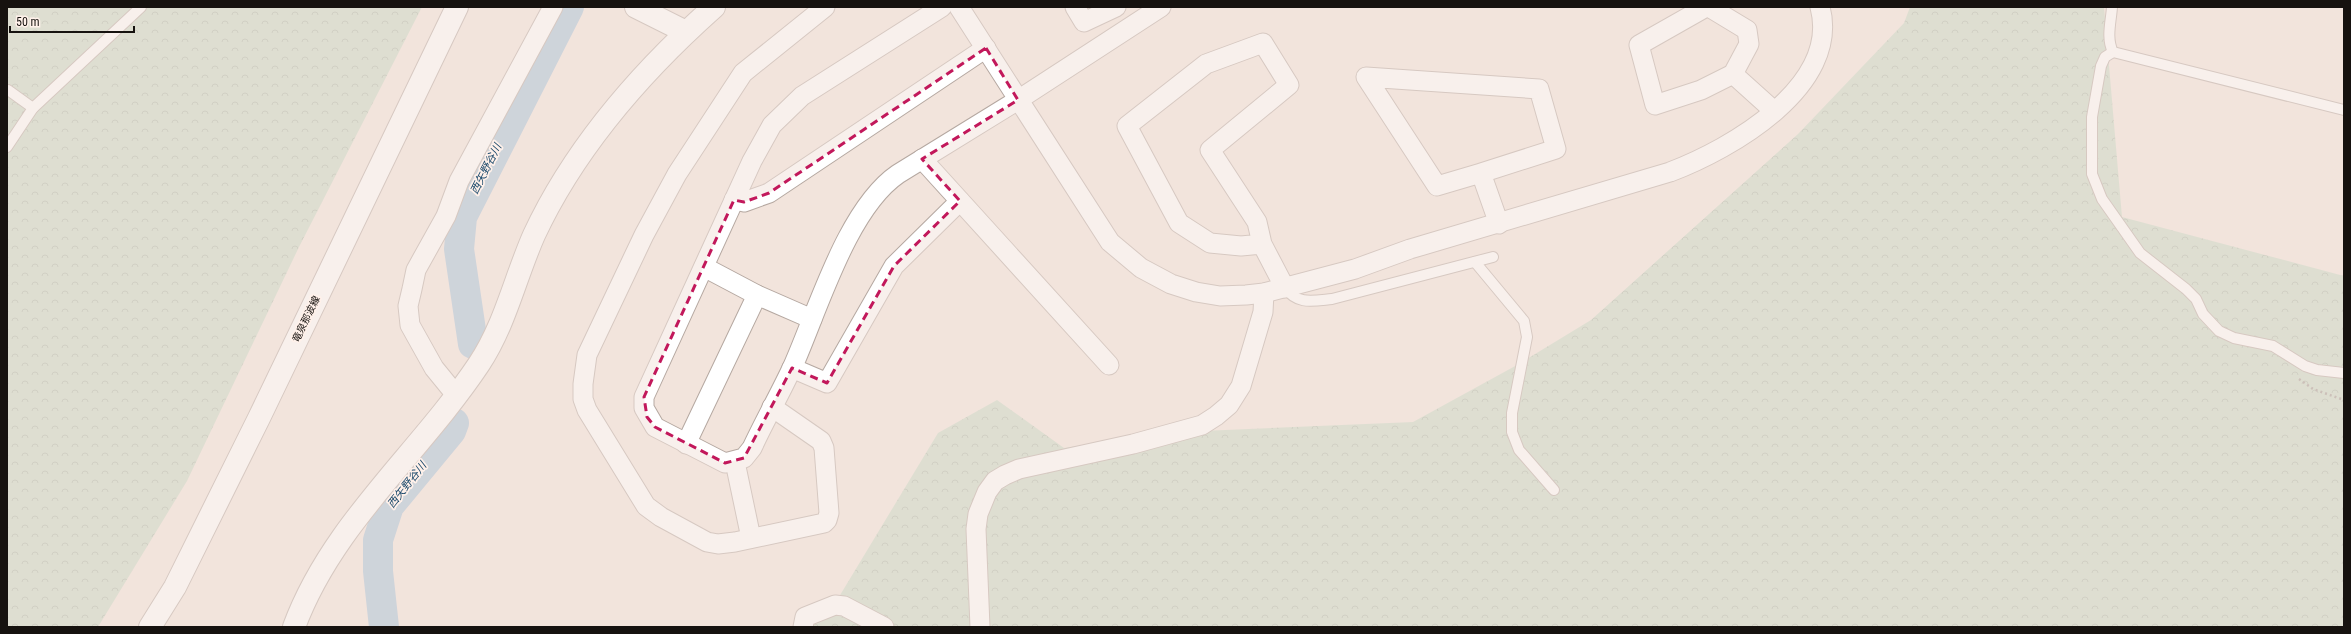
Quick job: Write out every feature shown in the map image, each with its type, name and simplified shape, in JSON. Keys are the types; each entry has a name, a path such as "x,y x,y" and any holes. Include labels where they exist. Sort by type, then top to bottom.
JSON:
{"street":[{"name":"竜泉那波線","path":"150,627 175,587 259,418 457,7"},
{"path":"456,395 434,368 410,325 408,306 416,270 446,216 459,181 538,30 552,7"},
{"path":"636,7 686,32"},
{"path":"294,627 313,583 343,536 475,371 494,339 534,236 562,183 631,90 686,32 714,7"},
{"path":"772,407 821,441 824,448 829,512 827,520 824,523 751,538 718,544 707,542 661,517 646,506 586,410 583,399 584,366 594,341 644,235 702,133 743,73 825,7"},
{"path":"942,7 802,96 786,110 763,139 644,396 644,408 655,427 725,463 735,462 744,458 752,448 792,368 842,252 874,195 885,183 1018,100 1161,7"},
{"path":"959,7 1110,242 1141,268 1171,284 1196,292 1220,296 1264,293 1355,269 1410,249 1499,224 1670,172 1701,161 1756,127 1774,111 1812,69 1819,51 1824,21 1820,7"},
{"path":"1075,7 1084,22 1116,7"},
{"path":"1708,7 1747,30 1749,44 1733,74 1701,90 1655,105 1639,45 1708,7"},
{"path":"1262,244 1241,246 1210,243 1179,223 1127,126 1206,64 1263,43 1289,85 1210,150 1257,222 1262,244 1285,288"},
{"path":"734,200 744,202 769,193 986,48"},
{"path":"1733,74 1774,111"},
{"path":"1366,77 1539,89 1556,149 1481,173 1437,186 1366,77"},
{"path":"922,159 1109,365"},
{"path":"1481,173 1499,224"},
{"path":"792,368 827,382 894,266 960,200"},
{"path":"704,267 757,295 812,319"},
{"path":"980,627 976,529 978,514 995,481 1019,469 1133,444 1202,425 1216,416 1229,405 1241,386 1263,312 1264,293"},
{"path":"686,444 757,295"},
{"path":"735,462 751,538"},
{"path":"803,627 805,617 835,605 844,606 884,627"}],"lane":[{"path":"7,147 33,108 140,7"},
{"path":"2112,7 2109,44 2113,52"},
{"path":"2344,110 2113,52 2105,57 2097,85 2092,117 2092,174 2102,199 2140,253 2186,289 2196,299 2203,314 2220,331 2234,338 2273,346 2305,366 2317,370 2344,374"},
{"path":"8,90 33,108"},
{"path":"1285,288 1298,300 1310,302 1332,299 1493,257"},
{"path":"1475,262 1524,321 1527,337 1512,413 1512,432 1519,450 1554,490"}],"highlighted area":[{"path":"986,48 1018,100 922,159 960,201 894,266 827,383 792,368 744,458 725,463 710,457 655,427 647,417 644,397 734,200 744,202 769,193"}],"green space":[{"path":"7,7 422,7 299,247 187,481 98,627 7,627"},
{"path":"1910,7 2104,7 2122,217 2344,276 2344,627 808,627 825,620 938,433 997,400 1064,448 1178,432 1413,422 1517,365 1591,320 1798,134 1904,23"}],"waterway":[{"name":"西矢野谷川","path":"473,344 459,249 462,217 569,7"},
{"name":"西矢野谷川","path":"384,627 378,571 378,540 389,506 451,431 454,423"}]}
